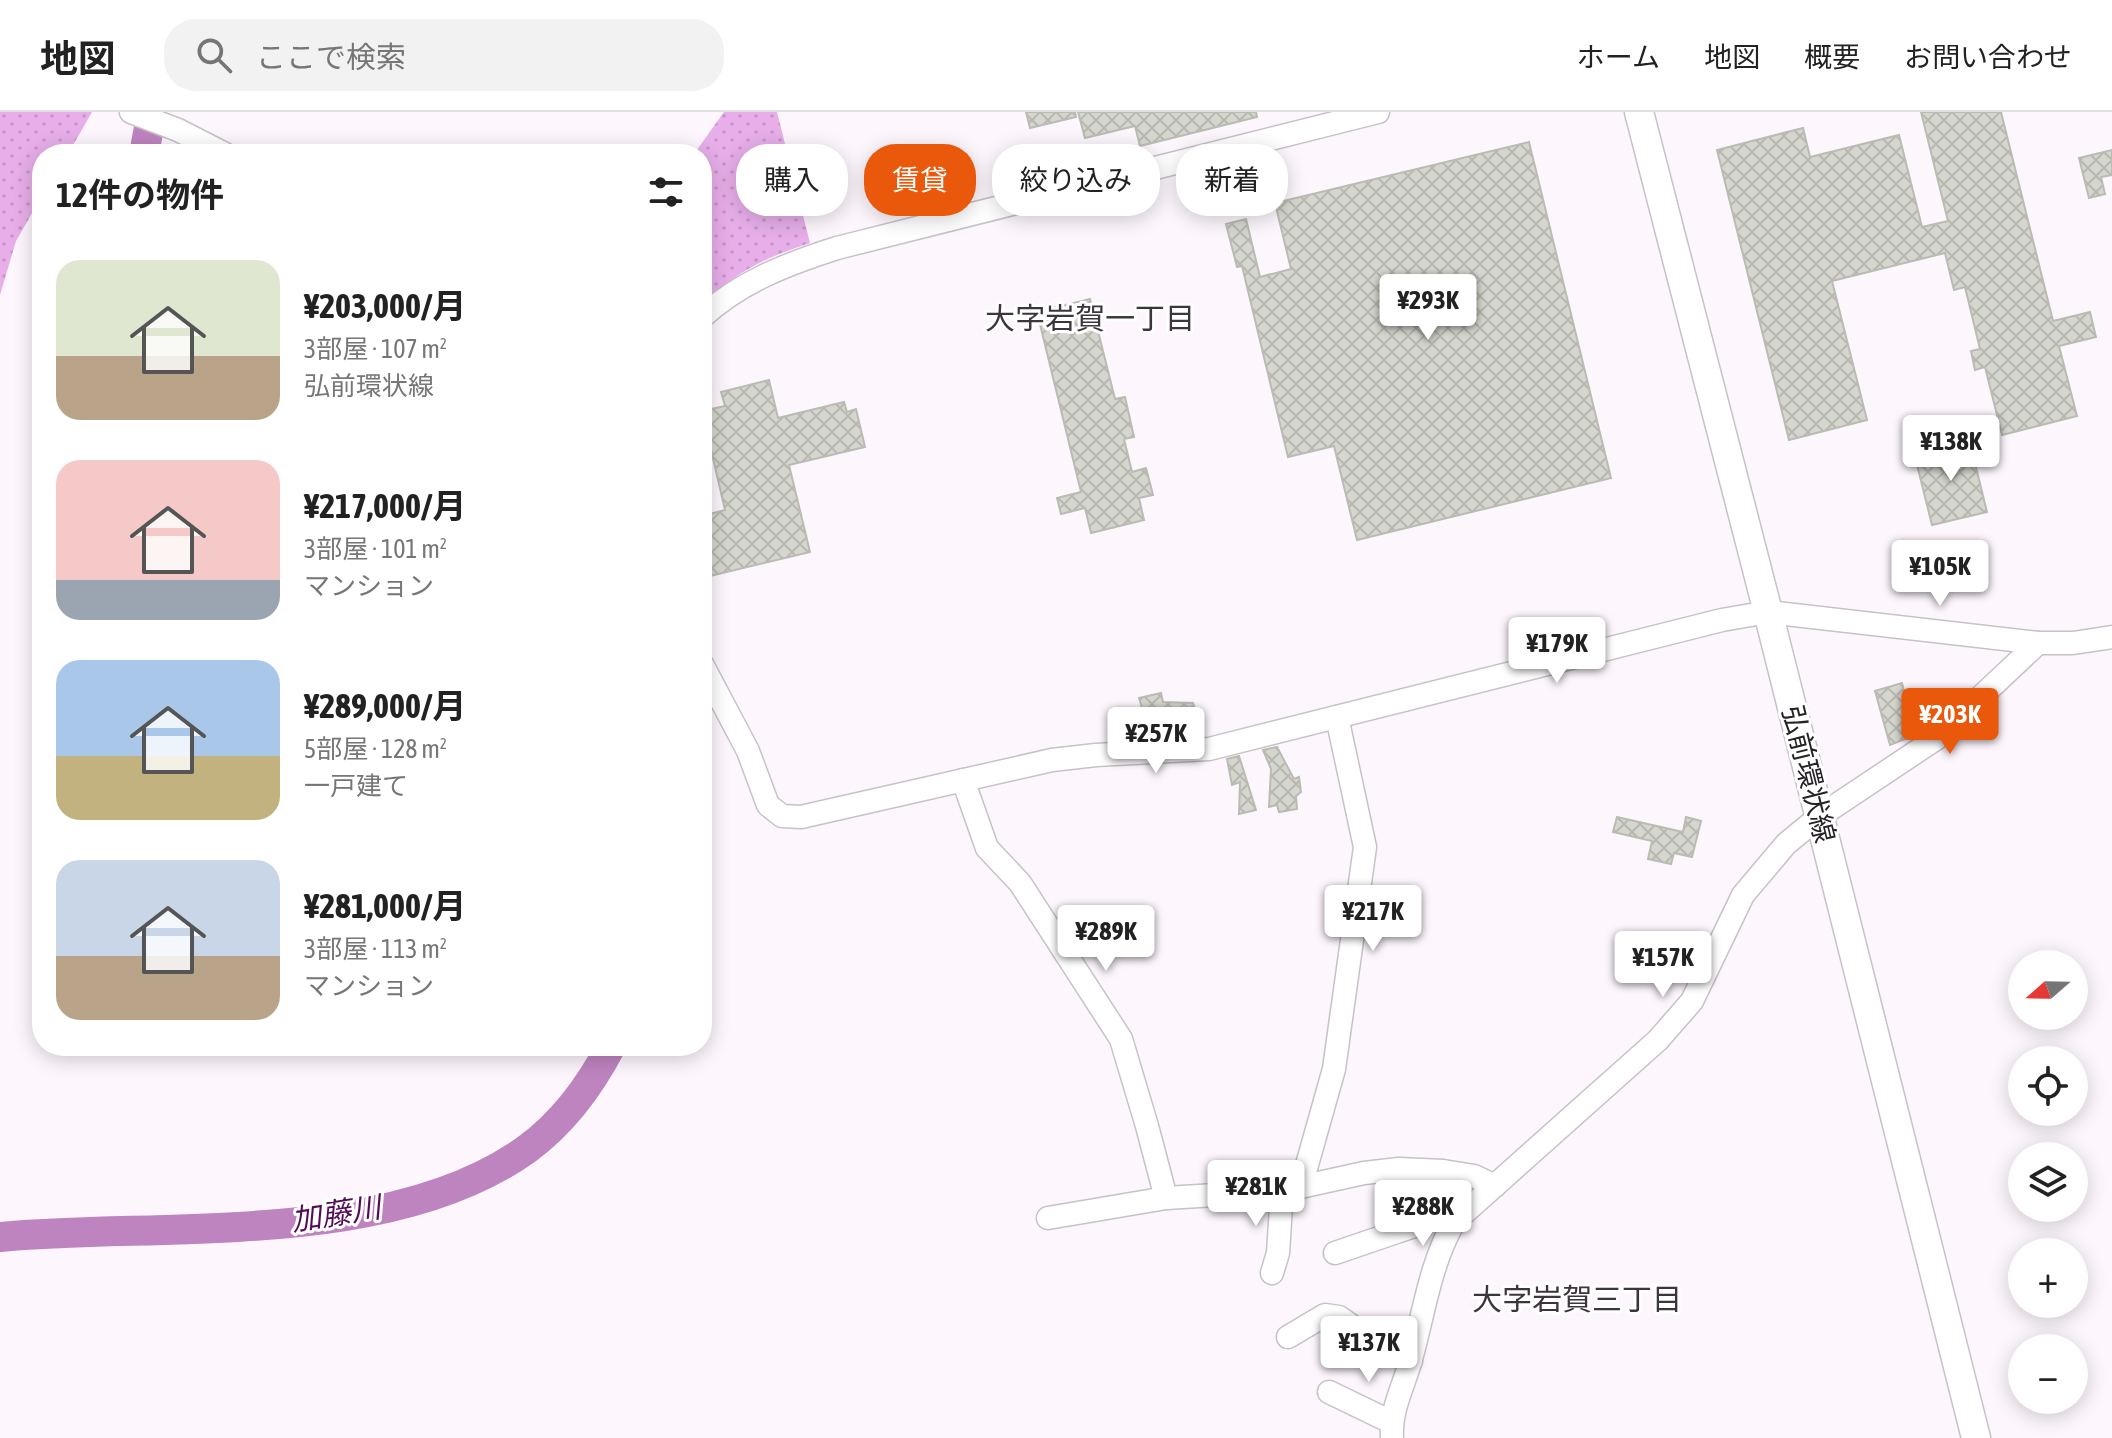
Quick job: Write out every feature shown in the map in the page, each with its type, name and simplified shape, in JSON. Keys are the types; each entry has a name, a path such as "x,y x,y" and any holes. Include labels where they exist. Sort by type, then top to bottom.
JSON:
{"main road":[{"name":"弘前環状線","path":"1639,112 1976,1438"}],"street":[{"path":"712,310 757,278 785,264 837,248 1378,112"},
{"path":"136,114 205,144"},
{"path":"712,683 748,751 768,805 782,816 801,817 1052,760 1209,749 1722,620 1768,612 2038,643 2073,643 2112,637"},
{"path":"1329,1392 1391,1430 1433,1268 1454,1222 1658,1040 1692,1001 1751,885 1786,844 1820,816 1937,738 2038,643"},
{"path":"1272,1273 1292,1189 1334,1069 1365,847 1337,717"},
{"path":"963,780 987,848 1020,883 1121,1039 1166,1198"},
{"path":"1048,1218 1166,1198 1292,1189 1387,1171 1443,1171 1474,1176 1495,1186"},
{"path":"1335,1253 1423,1223 1434,1202 1443,1171"},
{"path":"1288,1337 1325,1315 1339,1317 1391,1354 1411,1361"}],"shaded area":[{"path":"0,112 92,112 74,144 32,144 32,213 16,241 0,295"},
{"path":"724,112 777,112 785,144 736,144 736,216 803,216 810,243 752,267 712,296 712,144 701,144"}],"building":[{"path":"1026,112 1075,112 1076,117 1030,128"},
{"path":"1078,112 1256,112 1257,117 1148,144 1140,144 1135,126 1085,138"},
{"path":"1921,112 2001,112 2053,321 2090,312 2096,337 2059,346 2077,416 2002,435 1985,367 1975,370 1971,351 1980,349 1965,287 1954,290 1945,253 1832,281 1867,420 1789,440 1717,150 1803,128 1810,157 1899,135 1922,227 1948,221"},
{"path":"1529,142 1611,478 1357,540 1334,446 1288,457 1242,266 1237,267 1226,224 1246,219 1260,277 1291,269 1278,216 1288,216 1288,200"},
{"path":"2112,150 2112,175 2101,177 2105,194 2089,198 2079,158"},
{"path":"1090,299 1115,399 1125,397 1134,437 1124,439 1132,472 1146,468 1153,495 1139,498 1144,520 1091,533 1085,508 1061,514 1057,498 1081,492 1037,312"},
{"path":"769,380 778,418 844,402 847,412 856,409 865,447 789,465 810,552 712,576 712,513 725,510 712,454 712,409 725,406 721,392"},
{"path":"1947,440 1949,449 1970,443 1987,512 1932,525 1915,457 1934,452 1932,444"},
{"path":"1902,683 1916,735 1890,745 1875,691"},
{"path":"1161,693 1163,702 1193,703 1194,706 1165,714 1167,728 1149,730 1139,698"},
{"path":"1277,747 1294,779 1299,777 1301,792 1296,796 1297,809 1279,812 1277,805 1269,807 1271,769 1263,750"},
{"path":"1239,756 1256,810 1239,814 1240,782 1232,785 1227,759"},
{"path":"1617,817 1683,832 1686,817 1701,821 1692,857 1674,853 1671,864 1648,859 1652,841 1613,832"}],"waterway":[{"name":"加藤川","path":"146,144 152,112"},
{"name":"加藤川","path":"0,1237 273,1224 343,1216 410,1202 472,1181 527,1149 553,1127 575,1102 605,1056"}],"district":[{"name":"大字岩賀一丁目","path":"1090,319"},
{"name":"大字岩賀三丁目","path":"1577,1300"}]}
